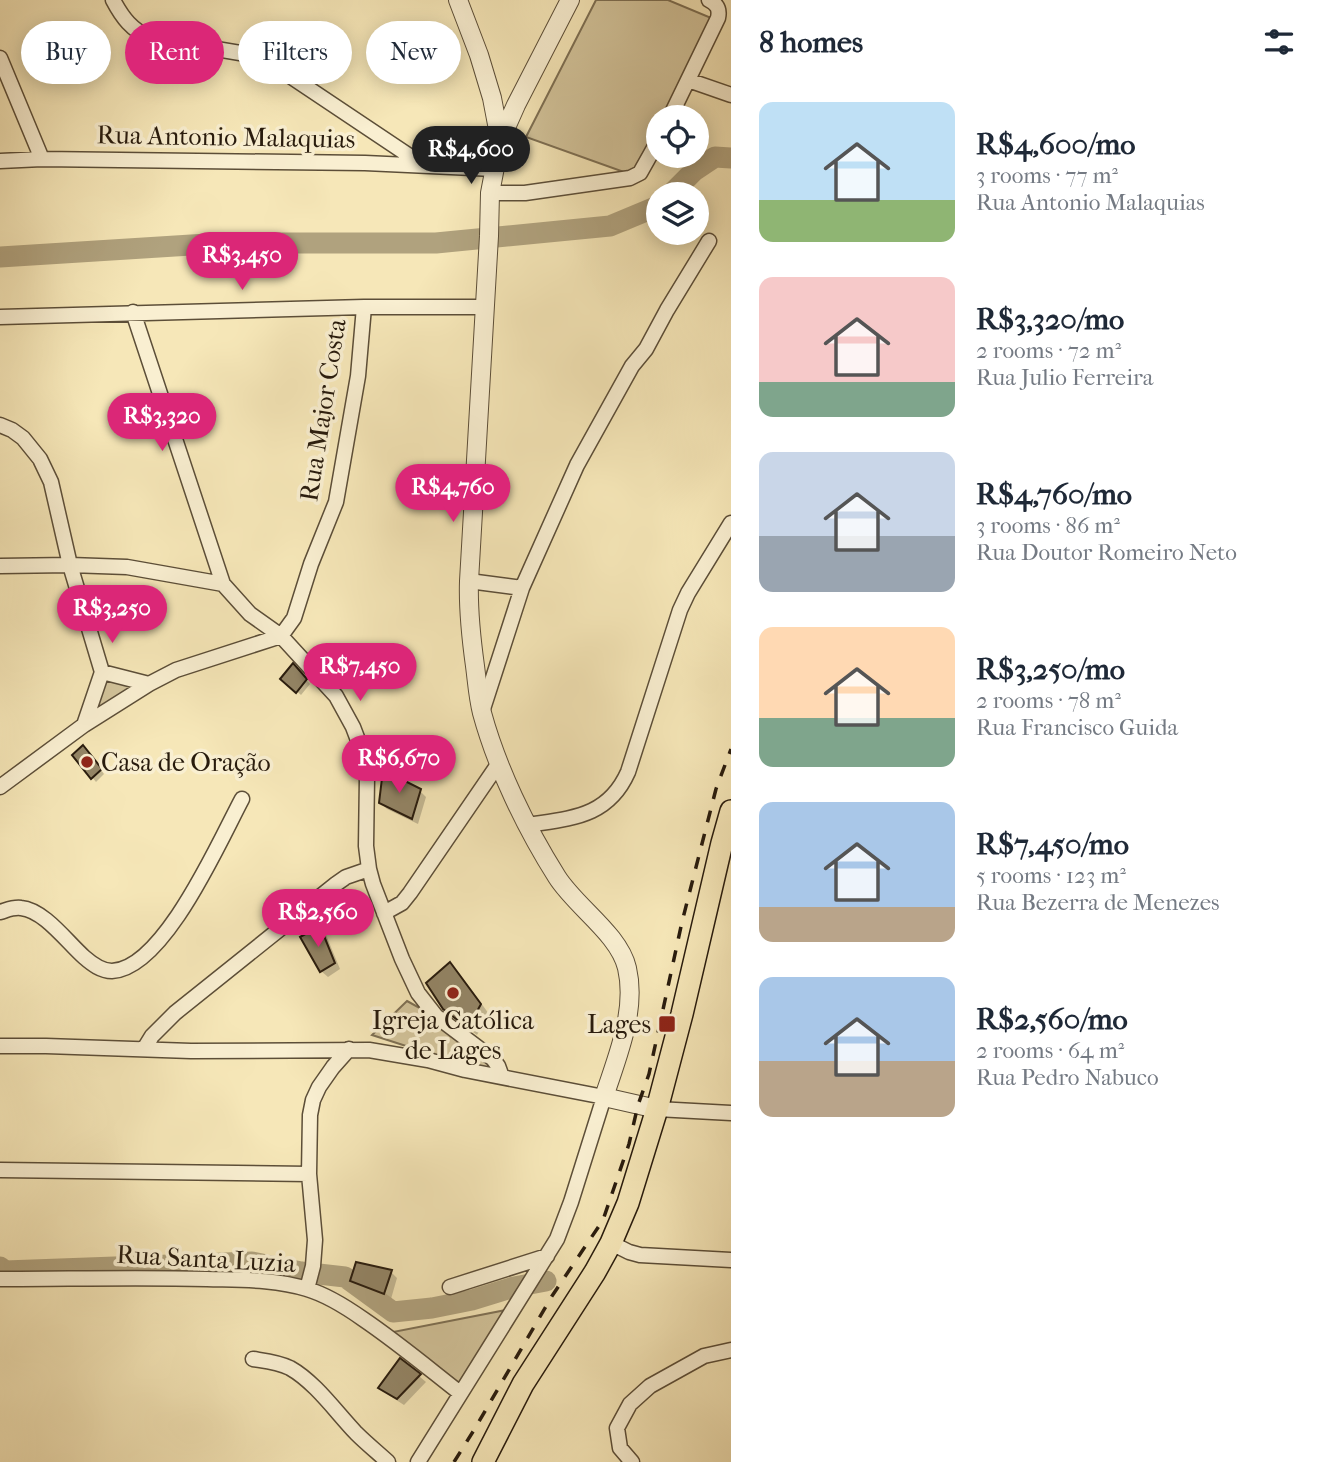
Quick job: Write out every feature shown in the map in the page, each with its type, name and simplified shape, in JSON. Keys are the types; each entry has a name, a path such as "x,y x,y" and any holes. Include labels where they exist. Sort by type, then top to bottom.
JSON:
{"main road":[{"path":"483,1462 523,1384 595,1272 628,1203 682,1014 726,844 731,811"}],"street":[{"path":"113,0 134,29 151,38 246,54 263,60 424,166"},
{"path":"458,0 479,55 496,114 500,141"},
{"path":"418,1462 547,1256 565,1220 621,1045 629,1005 629,980 619,947 557,877 528,825 499,763 482,712 470,634 469,581 490,193 500,141 570,0"},
{"path":"676,105 719,12 714,2 709,0"},
{"path":"0,58 42,159"},
{"path":"688,80 731,95"},
{"name":"Rua Antonio Malaquias","path":"0,161 42,159 365,163 494,169"},
{"path":"490,193 525,193 631,178 640,173 646,162"},
{"path":"482,712 522,588 577,465 632,366 646,349 707,245"},
{"path":"0,317 364,307 484,307"},
{"name":"Rua Major Costa","path":"281,636 297,611 311,564 336,502 358,376 364,307"},
{"path":"134,312 223,584 250,614 281,636 336,696 353,727 364,756 367,777 366,846 369,869 402,960 423,1000 436,1016 493,1059 502,1077"},
{"path":"0,425 23,438 40,459 51,482 70,565 102,672 84,724"},
{"path":"528,825 587,813 600,807 621,786 628,772 680,610 731,523"},
{"path":"0,566 127,567 223,584"},
{"path":"469,581 522,588"},
{"path":"0,787 84,724 149,684 176,670 281,636"},
{"path":"102,672 149,684"},
{"path":"384,912 402,903 410,894 499,763"},
{"path":"0,912 24,908 39,915 93,964 106,970 119,970 145,954 178,917 242,799"},
{"path":"144,1049 163,1024 250,952 346,877 369,869"},
{"path":"0,1046 204,1051 349,1049 390,1053 657,1109 731,1112"},
{"path":"308,1285 315,1240 309,1174 310,1115 313,1100 326,1076 349,1049"},
{"path":"0,1170 309,1174"},
{"path":"611,1243 640,1255 731,1260"},
{"path":"450,1287 547,1256"},
{"name":"Rua Santa Luzia","path":"0,1279 255,1281 308,1285 380,1331 460,1393"},
{"path":"632,1462 620,1448 617,1428 631,1404 650,1386 683,1367 704,1356 731,1350"},
{"path":"253,1359 273,1362 298,1373 388,1462"}],"shaded area":[{"path":"596,0 668,0 716,20 672,105 646,105 646,155 635,176 526,137"},
{"path":"103,677 139,683 88,721"},
{"path":"407,1001 465,1033 502,1077 372,1035"},
{"path":"506,1310 460,1384 393,1332"}],"building":[{"path":"293,663 307,679 296,693 280,679"},
{"name":"Casa de Oração","path":"83,745 102,769 91,779 72,755"},
{"path":"383,770 421,789 412,819 379,803"},
{"path":"320,926 335,963 320,972 300,937"},
{"name":"Igreja Católica de Lages","path":"450,962 481,1004 468,1028 443,1009 426,983"},
{"path":"356,1262 392,1270 384,1294 350,1281"},
{"path":"400,1358 421,1374 397,1399 378,1388"}],"waterway":[{"path":"683,182 715,157 731,158"},
{"path":"0,257 223,243 436,243 610,226 646,211"},
{"path":"0,1267 5,1271 252,1262 345,1277 393,1312 472,1300 514,1287 546,1281"}],"railway":[{"path":"454,1462 552,1296 603,1220 649,1074 682,922 716,789 731,749"}],"place":[{"name":"Casa de Oração","path":"87,762"},
{"name":"Igreja Católica de Lages","path":"453,993"},
{"name":"Lages","path":"667,1024"}]}
